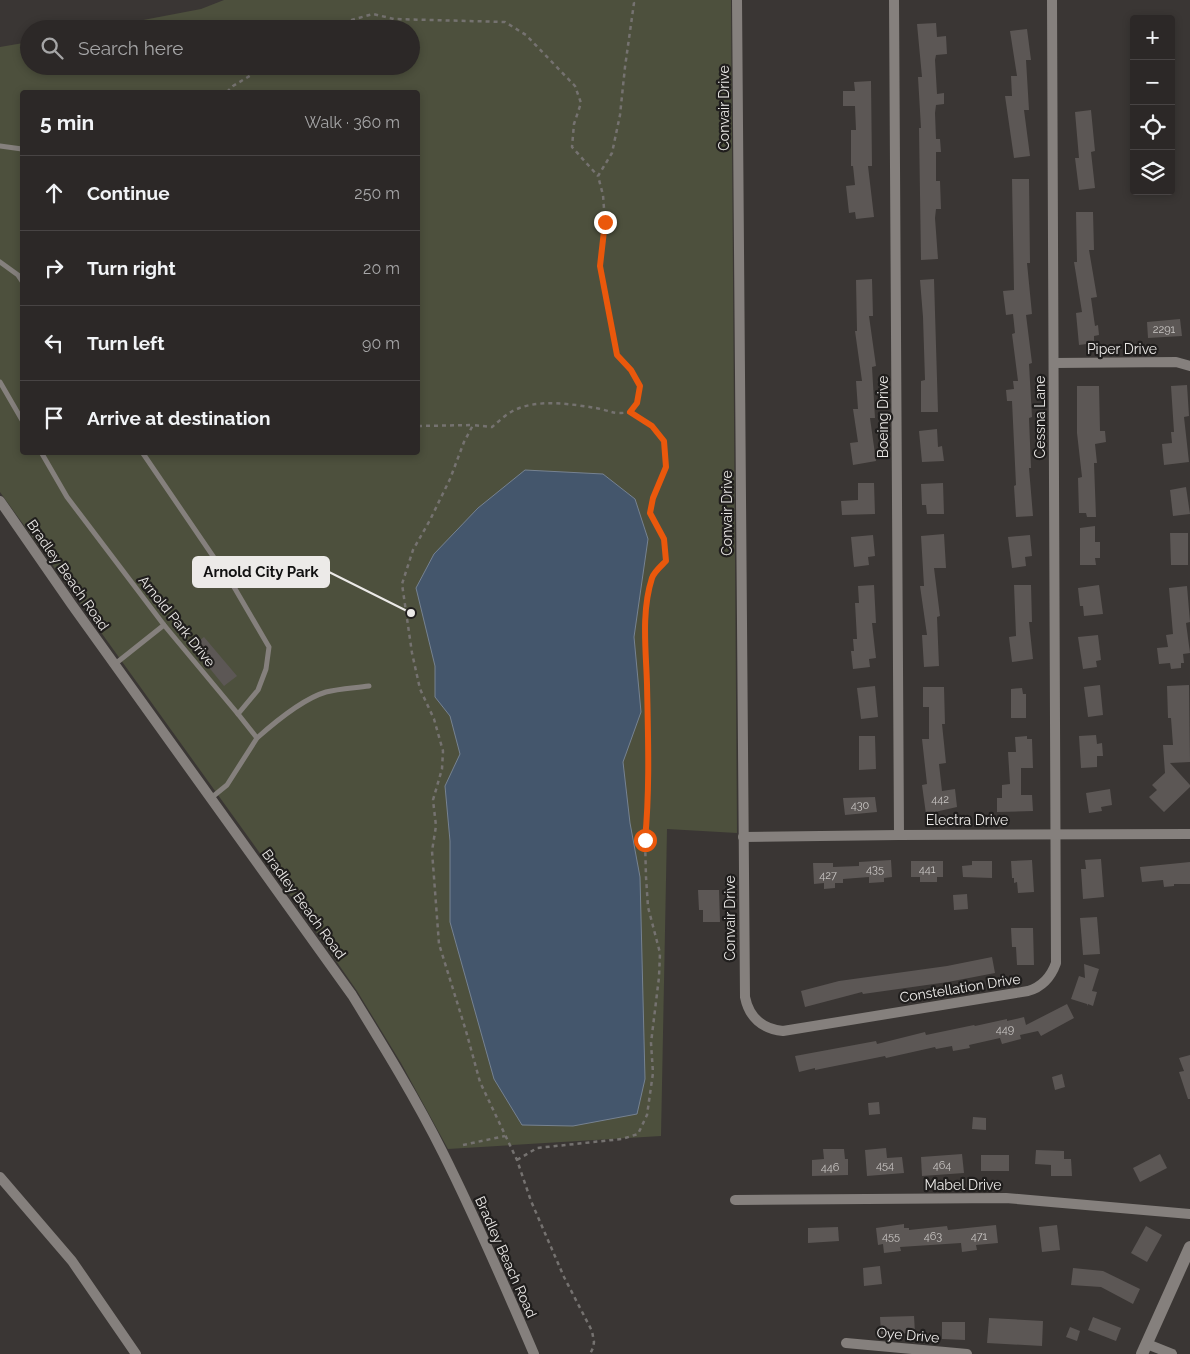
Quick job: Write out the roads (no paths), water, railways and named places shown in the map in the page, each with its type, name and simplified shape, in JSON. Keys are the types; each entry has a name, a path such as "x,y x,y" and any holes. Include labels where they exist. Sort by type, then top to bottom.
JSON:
{"street":[{"name":"Convair Drive","path":"737,0 745,997 749,1011 758,1022"},
{"name":"Boeing Drive","path":"894,0 899,835"},
{"name":"Cessna Lane","path":"1052,0 1056,834"},
{"name":"Piper Drive","path":"1054,363 1176,362 1190,366"},
{"name":"Bradley Beach Road","path":"0,500 72,605 352,995 394,1063 442,1152 496,1262 534,1354"},
{"name":"Constellation Drive","path":"758,1022 770,1028 783,1031 1021,992 1040,986 1054,969 1057,955 1056,834"},
{"name":"Electra Drive","path":"744,837 1190,834"},
{"path":"0,1177 72,1261 136,1354"},
{"name":"Mabel Drive","path":"735,1200 1006,1198 1190,1214"},
{"path":"1172,1354 1144,1349 1190,1247"},
{"name":"Oye Drive","path":"846,1343 967,1354"}],"lane":[{"path":"0,146 20,149"},
{"path":"0,262 20,278"},
{"path":"0,382 20,417"},
{"name":"Arnold Park Drive","path":"43,455 67,497 164,625 256,738"},
{"path":"144,455 234,587 269,647 266,669 258,690 238,714"},
{"path":"115,664 164,625"},
{"path":"211,798 227,785 256,738 279,718 325,692 369,686"}],"water":[{"path":"525,470 603,474 635,499 648,539 634,637 641,712 623,762 630,823 640,877 645,1079 637,1114 573,1126 522,1125 494,1079 450,922 450,841 445,786 460,754 450,716 435,697 435,666 416,588 434,554 478,508"}],"place":[{"name":"Arnold City Park","path":"411,613"}]}
